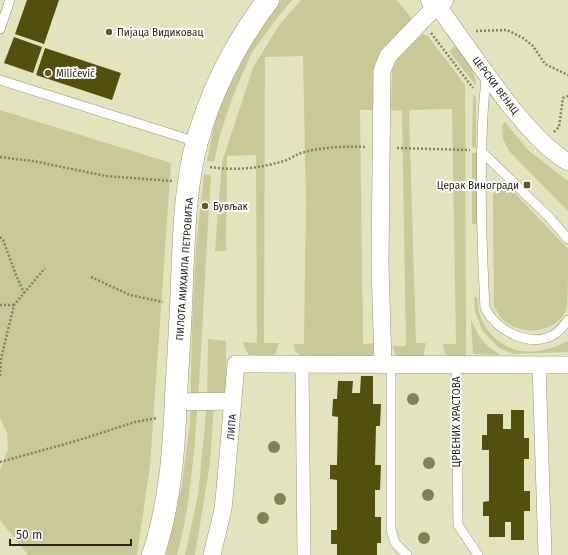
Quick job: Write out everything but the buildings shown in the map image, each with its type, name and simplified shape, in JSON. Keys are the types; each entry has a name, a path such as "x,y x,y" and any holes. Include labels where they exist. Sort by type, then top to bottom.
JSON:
{"main road":[{"name":"ПИЛОТА МИХАИЛА ПЕТРОВИЋА","path":"153,555 164,509 172,463 184,244 190,182 197,142 215,91 235,50 268,0"}],"street":[{"name":"ЦЕРСКИ ВЕНАЦ","path":"437,2 487,76 521,119 543,144 568,162"},
{"path":"387,365 380,264 382,71 388,56 437,2"},
{"name":"ЛИПА","path":"212,555 222,509 226,479 236,364 302,366 456,366"},
{"path":"540,365 545,555"},
{"path":"302,366 304,555"},
{"name":"ЦРВЕНИХ ХРАСТОВА","path":"456,366 568,366"},
{"path":"176,408 233,401"}],"lane":[{"path":"0,29 10,0"},
{"path":"487,76 483,100 481,151 481,231 485,308 489,316 507,332 528,338 549,337 568,320"},
{"path":"0,80 197,142"},
{"path":"481,151 549,217 568,239"},
{"path":"387,365 390,529 395,543 406,555"},
{"name":"ЦРВЕНИХ ХРАСТОВА","path":"456,366 458,525 478,555"}],"path":[{"path":"428,29 477,94"},
{"path":"473,31 507,30 523,38 533,46 545,64 568,75"},
{"path":"551,135 559,127 563,98 568,96"},
{"path":"204,166 214,168 236,168 262,166 286,161 300,153 325,149 362,147 481,151"},
{"path":"0,157 33,161 106,176 190,182"},
{"path":"0,237 3,240 24,293"},
{"path":"0,376 3,353 14,305 45,268"},
{"path":"91,277 130,295 181,305"},
{"path":"0,305 14,305"},
{"path":"0,348 3,353"},
{"path":"0,462 76,441 176,408"}],"green space":[{"path":"281,0 292,0 251,54 233,96 220,135 214,162 207,161 217,113 234,74 262,24"},
{"path":"301,0 397,0 412,19 383,50 373,110 360,110 363,344 375,343 374,353 370,357 302,357 295,351 294,344 304,344 306,201 303,56 265,57 264,343 279,343 276,353 271,357 251,357 246,351 243,342 257,343 256,155 227,156 226,251 215,251 222,162 253,68 279,25"},
{"path":"422,34 428,36 465,85 466,357 452,360 444,352 443,344 456,344 452,109 409,110 416,343 426,343 423,357 402,360 395,354 393,346 406,346 402,111 391,110 392,69 398,58"},
{"path":"455,46 472,69 476,86 449,51"},
{"path":"473,94 476,97 476,148 472,147"},
{"path":"0,110 171,163 150,466 137,555 28,555 0,520 0,470 8,449 7,433 0,418"},
{"path":"505,122 528,150 568,181 568,211 509,151 503,139 502,126"},
{"path":"472,153 477,153 477,224 472,224"},
{"path":"204,174 211,176 200,371 193,458 186,517 177,555 166,555 182,485 190,423 192,329 196,247"},
{"path":"503,186 508,186 568,249 567,308 562,317 547,328 538,330 519,329 502,319 494,306 493,196 496,189"},
{"path":"474,297 477,297 482,321 499,342 518,350 538,351 548,349 568,341 568,352 514,354 499,348 482,330 475,311"},
{"path":"471,319 483,340 490,348 501,355 473,354"},
{"path":"208,339 226,341 226,404 214,404 210,463 195,555 185,555 198,495 207,404"}],"place":[{"name":"Пијаца Видиковац","path":"109,32"},
{"name":"Miličevič","path":"48,73"},
{"name":"Церак Виногради","path":"527,185"},
{"name":"Бувљак","path":"205,206"}]}
